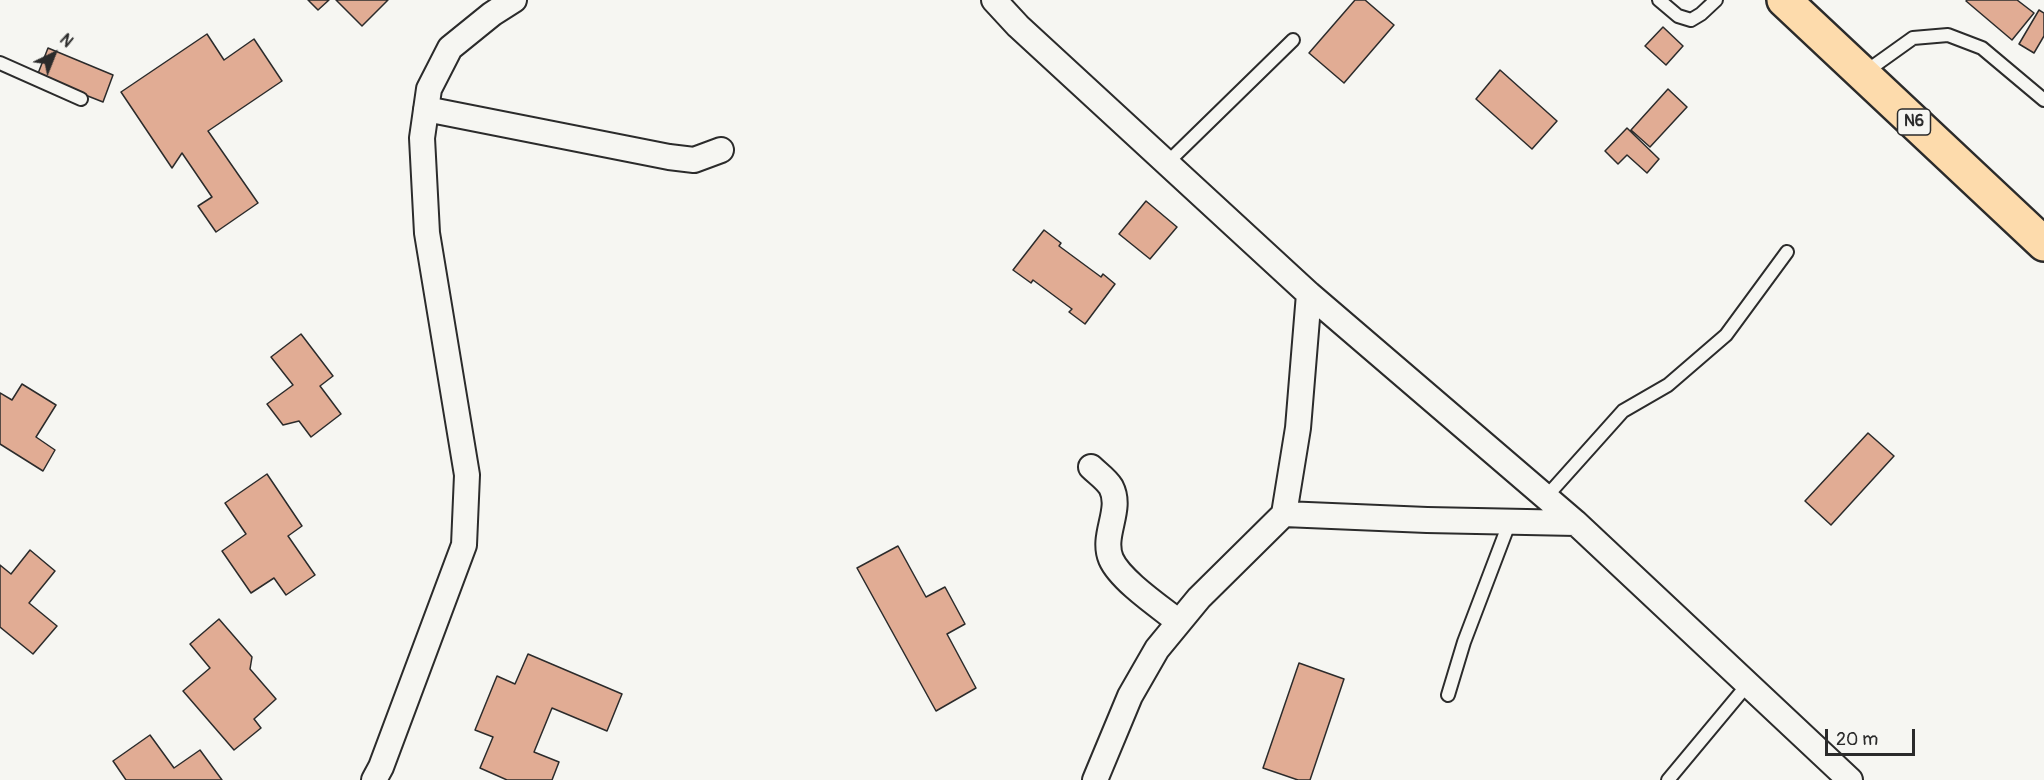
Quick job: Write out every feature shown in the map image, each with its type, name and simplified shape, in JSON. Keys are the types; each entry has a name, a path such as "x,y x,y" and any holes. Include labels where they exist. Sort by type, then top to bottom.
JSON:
{"highway":[{"name":"N6","path":"1789,3 2044,244"}],"street":[{"path":"374,780 381,767 464,545 467,475 427,233 422,138 429,89 450,48 492,14 514,0"},
{"path":"994,0 1018,26 1309,294 1576,523 1850,780"},
{"path":"426,109 678,158 694,160 722,150"},
{"path":"1095,780 1130,696 1157,649 1198,598 1284,514 1298,428 1309,294"},
{"path":"1091,466 1110,485 1116,502 1107,546 1119,573 1179,622"},
{"path":"1284,514 1576,523"}],"lane":[{"path":"1659,0 1678,16 1690,20 1701,14 1716,0"},
{"path":"1863,74 1913,38 1948,35 1982,48 2044,100"},
{"path":"1167,163 1293,40"},
{"path":"0,63 81,99"},
{"path":"1546,497 1623,411 1668,385 1726,335 1787,252"},
{"path":"1448,695 1464,642 1510,521"},
{"path":"1668,780 1748,684"}],"building":[{"path":"308,0 329,0 318,10"},
{"path":"336,0 388,0 362,26"},
{"path":"1355,0 1365,0 1394,25 1344,83 1309,53"},
{"path":"1967,0 2017,0 2034,13 2012,40"},
{"path":"2039,10 2044,13 2044,36 2034,53 2019,44"},
{"path":"1663,27 1683,46 1666,65 1645,46"},
{"path":"207,34 224,60 254,39 282,81 208,131 258,203 216,232 198,206 212,197 182,153 172,168 121,92"},
{"path":"48,48 113,75 103,102 37,76"},
{"path":"1500,70 1557,121 1532,149 1476,99"},
{"path":"1668,89 1687,107 1650,147 1631,130"},
{"path":"1627,128 1659,159 1647,173 1627,155 1618,164 1605,151"},
{"path":"1146,201 1177,227 1150,259 1119,234"},
{"path":"1044,230 1061,243 1059,246 1101,277 1103,274 1115,284 1085,324 1069,312 1072,309 1033,280 1031,283 1013,270"},
{"path":"301,334 333,376 320,386 341,414 311,437 299,421 283,425 267,404 293,385 271,357"},
{"path":"22,384 56,405 36,437 55,450 43,471 0,444 0,393 12,400"},
{"path":"1868,433 1894,456 1831,525 1805,501"},
{"path":"267,474 302,526 288,536 315,575 286,595 274,578 251,593 222,551 246,534 225,503"},
{"path":"898,546 926,597 945,587 965,624 947,634 976,688 936,711 857,568"},
{"path":"30,550 55,571 29,603 57,626 33,654 0,627 0,565 11,574"},
{"path":"219,619 252,657 250,669 276,699 254,719 261,728 234,750 183,691 210,668 190,644"},
{"path":"528,654 622,694 607,731 552,708 534,752 559,762 552,780 507,780 480,768 493,737 475,730 497,676 515,684"},
{"path":"1299,663 1344,679 1310,780 1298,780 1263,768"},
{"path":"150,735 174,768 200,750 222,780 126,780 113,761"}]}
